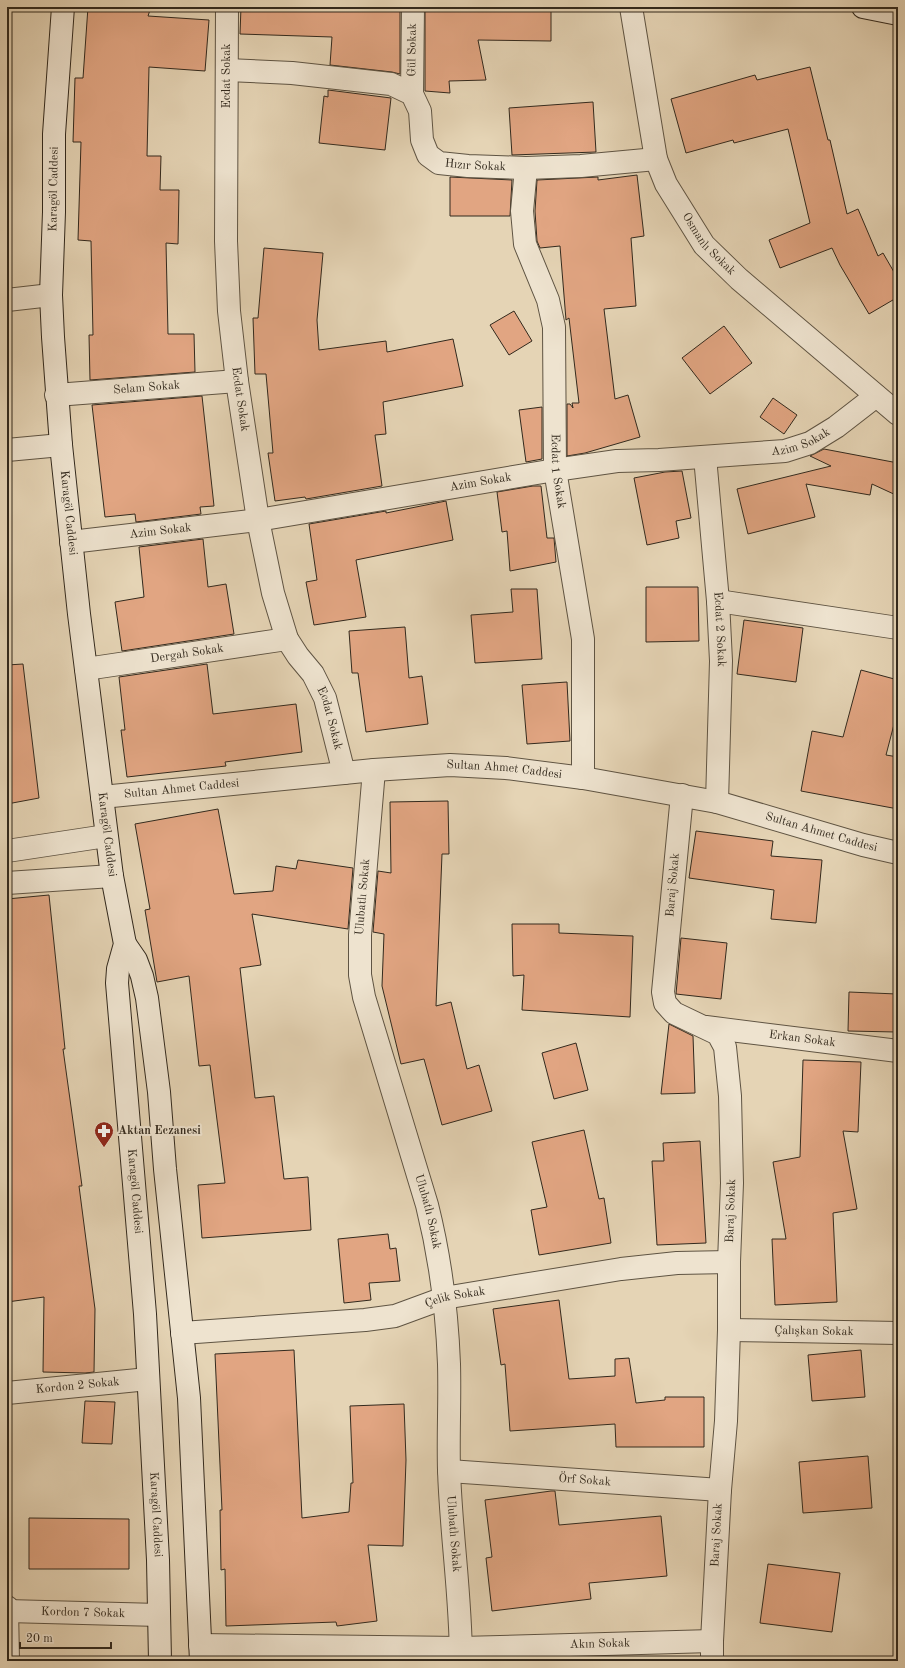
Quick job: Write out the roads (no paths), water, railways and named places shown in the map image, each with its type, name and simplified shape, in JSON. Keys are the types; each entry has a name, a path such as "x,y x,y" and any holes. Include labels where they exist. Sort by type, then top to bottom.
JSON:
{"street":[{"name":"Karagöl Caddesi","path":"63,7 54,134 54,212 51,295 56,396 71,542 106,836 125,944 118,969 117,983 145,1314 155,1488 160,1661"},
{"name":"Ecdat Sokak","path":"227,7 226,241 229,311 237,381 258,520 272,593 287,639 298,656 313,674 325,698 344,772"},
{"name":"Gül Sokak","path":"412,7 412,94"},
{"name":"Osmanlı Sokak","path":"631,7 656,159 666,184 704,245 739,279 898,414"},
{"path":"863,7 898,14"},
{"path":"227,70 292,74 391,84 412,94"},
{"name":"Hızır Sokak","path":"412,94 420,111 422,140 428,155 439,163 468,166 526,168 581,166 656,159"},
{"name":"Ecdat 1 Sokak","path":"526,168 522,211 525,244 548,300 554,327 555,470 583,639 583,778"},
{"path":"7,300 51,295"},
{"name":"Selam Sokak","path":"56,396 237,381"},
{"name":"Azim Sokak","path":"71,542 258,520 555,470 618,461 705,457 785,451 810,443 836,427 876,396"},
{"path":"7,450 61,445"},
{"name":"Ecdat 2 Sokak","path":"705,457 718,601 721,661 717,802"},
{"path":"718,601 898,628"},
{"name":"Dergah Sokak","path":"86,669 287,639"},
{"name":"Sultan Ahmet Caddesi","path":"102,797 344,772 450,765 506,768 583,778 717,802 863,845 898,853"},
{"name":"Ulubatlı Sokak","path":"374,770 360,935 360,975 364,997 435,1235 444,1298 448,1363 449,1471 459,1593 461,1655"},
{"name":"Baraj Sokak","path":"682,795 663,992 665,1003 674,1013 718,1034 725,1047 730,1096 732,1183 729,1262 730,1330 712,1651"},
{"path":"7,850 106,836"},
{"path":"7,883 112,876"},
{"path":"125,944 136,960 142,976 147,998 158,1092 164,1169 189,1398 201,1653"},
{"name":"Erkan Sokak","path":"706,1027 898,1051"},
{"name":"Çelik Sokak","path":"182,1333 365,1320 395,1316 444,1298 621,1269 677,1264 729,1262"},
{"name":"Çalışkan Sokak","path":"730,1330 898,1333"},
{"name":"Kordon 2 Sokak","path":"7,1393 148,1379"},
{"name":"Örf Sokak","path":"449,1471 720,1490"},
{"path":"7,1607 8,1661"},
{"name":"Kordon 7 Sokak","path":"7,1611 159,1615"},
{"name":"Akın Sokak","path":"201,1653 461,1655 712,1651"}],"place":[{"name":"Aktan Eczanesi","path":"104,1148"}]}
